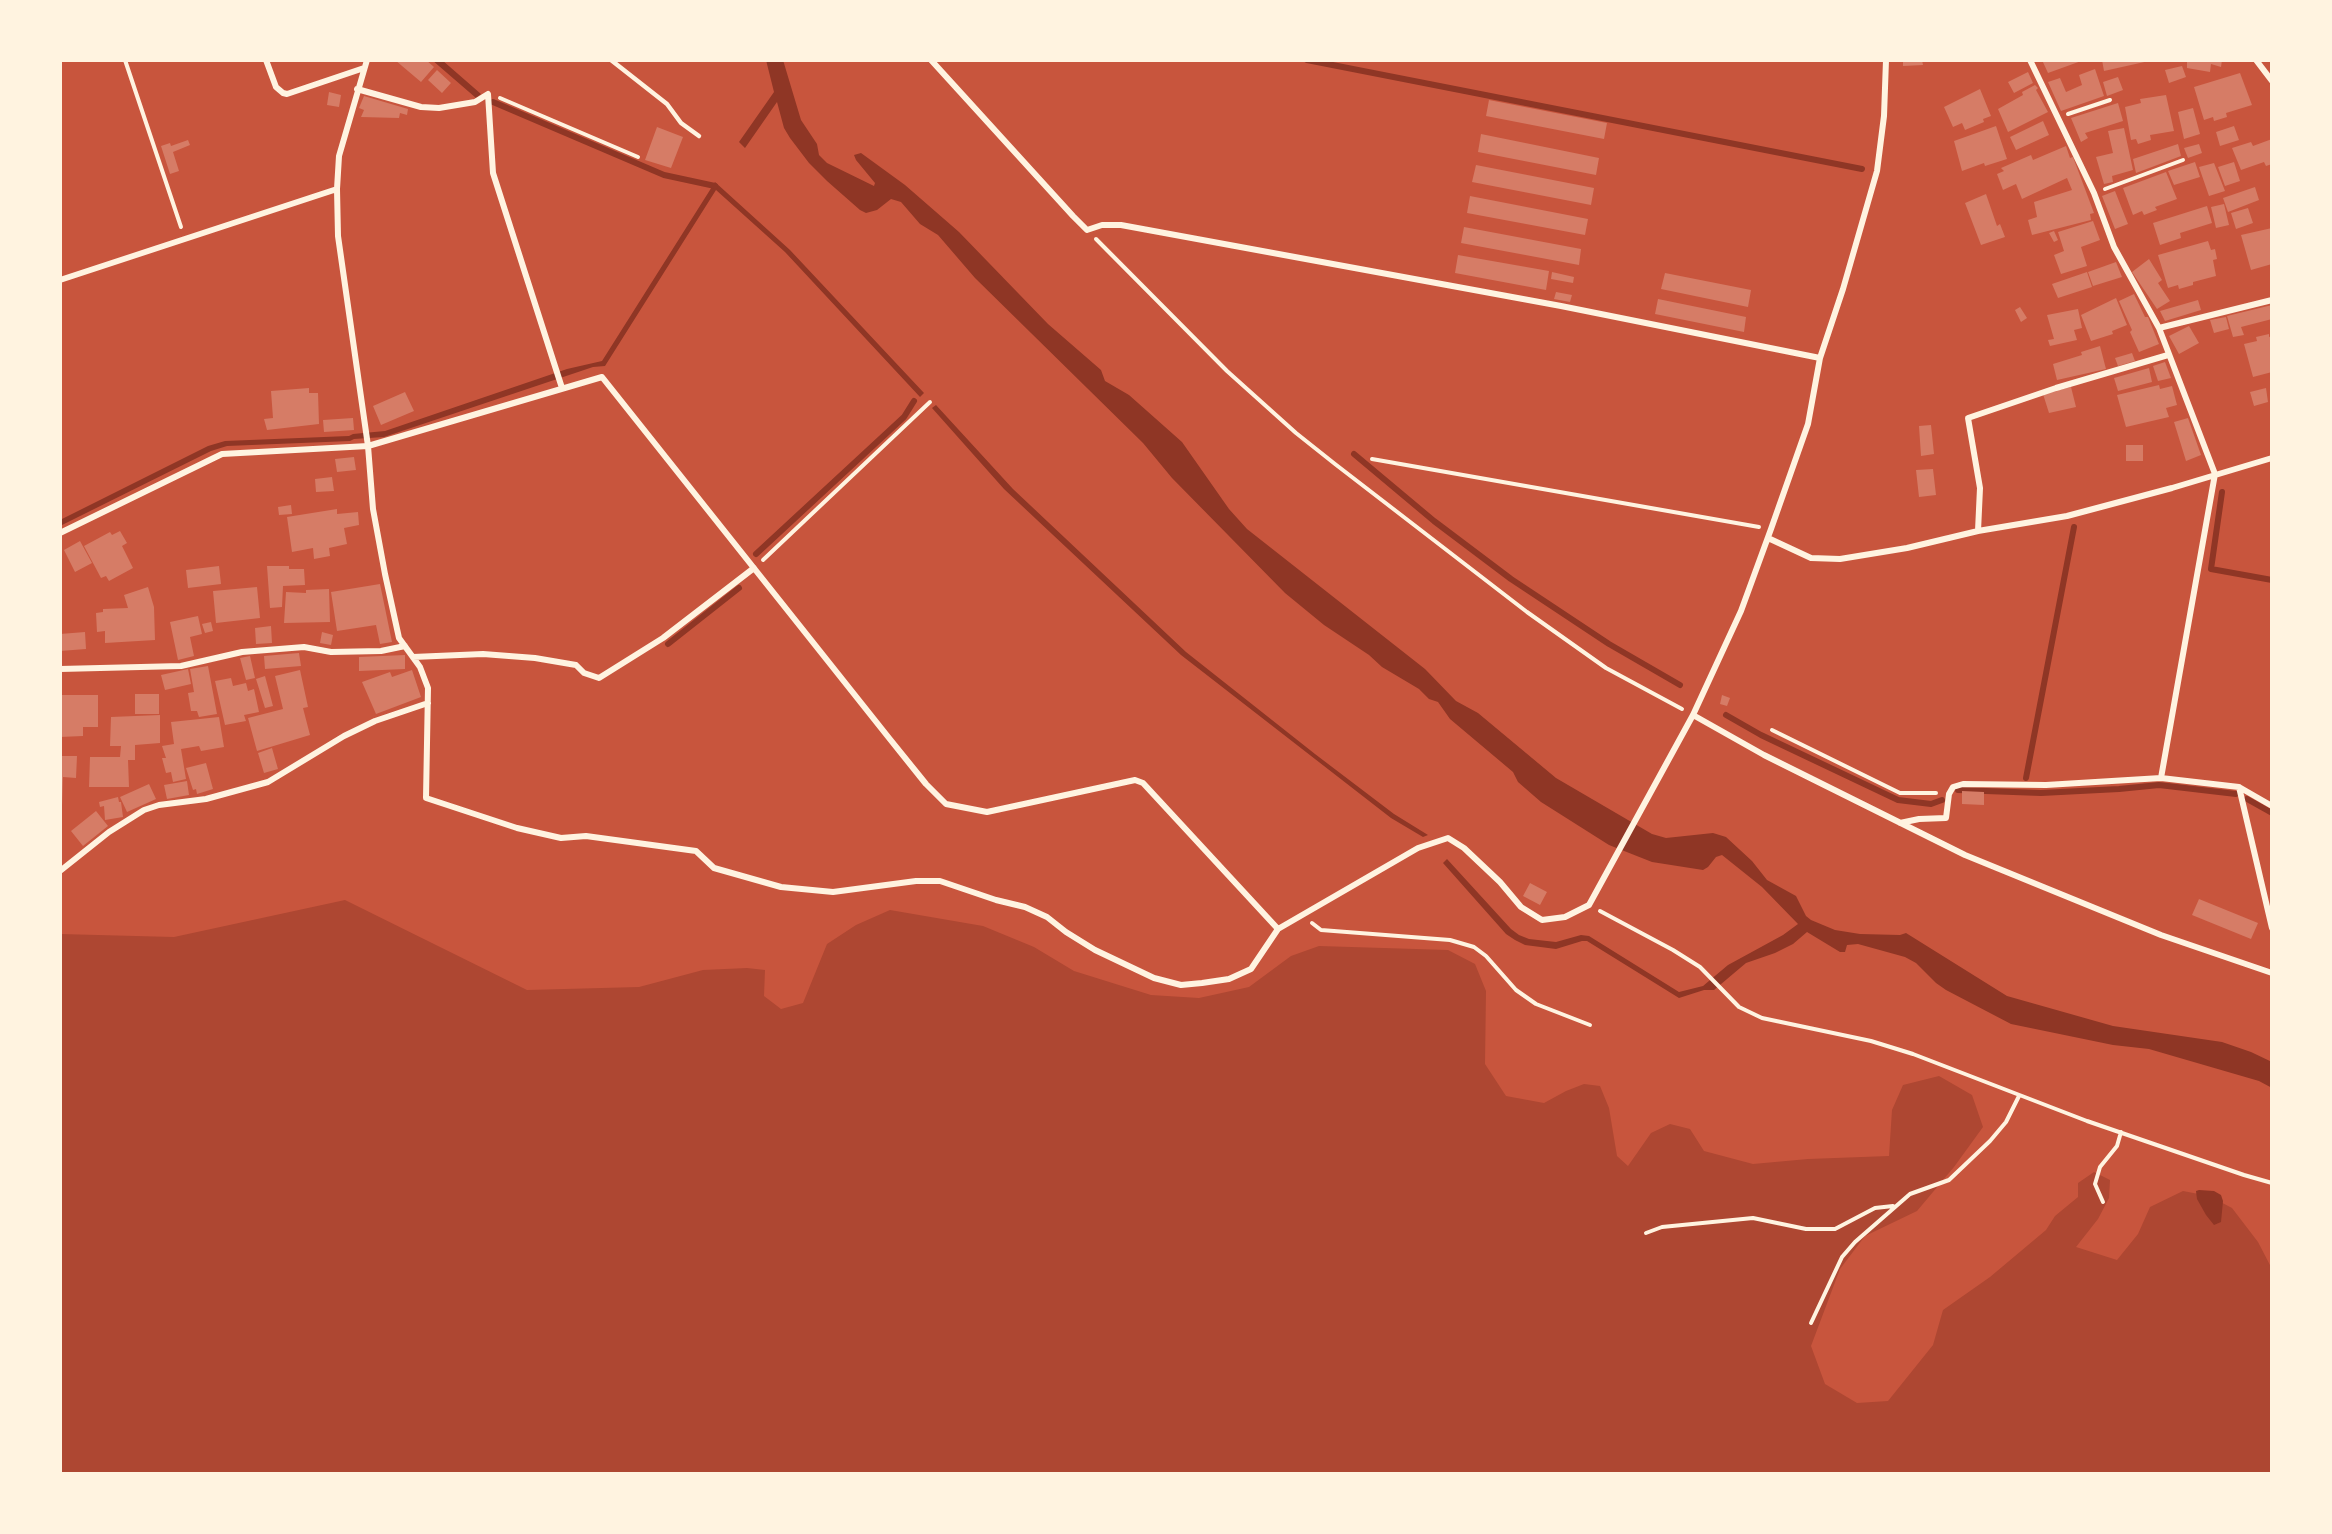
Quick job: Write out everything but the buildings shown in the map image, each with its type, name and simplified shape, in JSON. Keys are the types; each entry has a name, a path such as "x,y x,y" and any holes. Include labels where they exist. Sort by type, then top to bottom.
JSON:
{"street":[{"path":"266,60 276,87 287,94 364,68"},
{"path":"367,60 339,156 338,236 368,446 373,508 385,574 399,638 420,667 428,687 426,798 517,828 561,838 586,836 696,851 714,868 789,888 834,892 916,881 940,881 1025,907 1047,917 1095,950 1154,978 1181,985 1229,979 1251,969 1278,929 1418,848 1448,838 1464,848 1521,907 1542,920 1565,917 1588,905 1694,715 1741,611 1771,530 1808,424 1820,358 1844,289 1877,171 1884,116 1886,60"},
{"path":"932,60 1087,230 1102,225 1122,225 1549,304 1820,358"},
{"path":"2030,60 2094,193 2114,247 2158,328 2216,474 2161,778"},
{"path":"2256,60 2272,81"},
{"path":"357,88 421,107 439,108 474,102 488,94 493,173 562,388"},
{"path":"60,280 185,237 337,189"},
{"path":"2158,328 2272,300"},
{"path":"1978,531 1980,488 1968,418 2056,388 2168,355"},
{"path":"60,533 222,454 368,446 602,376 926,784 946,804 987,812 1135,780 1143,783 1278,929"},
{"path":"1768,538 1811,558 1840,559 1907,548 1978,531 2067,516 2272,458"},
{"path":"413,657 483,654 535,658 576,665 584,673 599,678 663,638 754,568"},
{"path":"60,669 182,666 242,652 304,647 331,652 381,651 405,646"},
{"path":"60,871 109,832 144,810 159,805 206,799 268,782 344,736 375,721 428,703"},
{"path":"1694,715 1764,755 1965,855 2150,931 2272,973"},
{"path":"1900,823 1919,819 1946,818 1949,795 1953,787 1963,784 2046,785 2161,778 2239,787 2272,806"},
{"path":"2239,787 2272,928"}],"lane":[{"path":"611,60 667,104 681,123 699,136"}],"path":[{"path":"125,60 185,237"},
{"path":"488,94 638,157"},
{"path":"2058,117 2110,100"},
{"path":"2094,193 2183,160"},
{"path":"1087,230 1227,371 1296,433 1527,612 1588,656 1694,715"},
{"path":"754,568 930,402"},
{"path":"1372,459 1771,530"},
{"path":"1772,730 1900,793 1931,794 1953,787"},
{"path":"1588,905 1700,967 1739,1007 1762,1018 1871,1041 1913,1054 2019,1096 2272,1183"},
{"path":"1301,916 1321,930 1450,940 1474,947 1486,956 1516,990 1536,1004 1590,1025"},
{"path":"1811,1323 1842,1257 1855,1242 1910,1194 1949,1180 2001,1128 2019,1096"},
{"path":"2103,1202 2095,1184 2100,1167 2117,1146 2121,1132"},
{"path":"1646,1233 1662,1227 1753,1218 1806,1228 1835,1229 1875,1208 1894,1206"}],"shaded area":[{"path":"432,60 442,60 481,94 476,98"},
{"path":"766,60 783,60 801,120 817,144 819,155 827,163 874,186 875,183 854,155 861,153 905,185 959,232 1048,324 1101,370 1105,381 1129,395 1182,442 1229,509 1247,529 1425,669 1456,701 1478,713 1556,778 1652,834 1666,838 1713,833 1726,837 1752,861 1767,880 1796,896 1806,916 1811,920 1835,930 1860,934 1900,935 1906,933 2007,996 2113,1026 2222,1042 2251,1052 2272,1062 2272,1088 2259,1081 2149,1049 2113,1045 2011,1024 1946,990 1916,963 1905,957 1858,944 1847,945 1845,952 1840,952 1807,932 1793,944 1746,963 1714,990 1704,990 1679,998 1587,941 1556,949 1525,945 1506,934 1443,863 1447,859 1519,935 1529,939 1556,942 1581,935 1589,936 1679,992 1703,986 1728,965 1783,935 1798,924 1762,887 1722,855 1716,857 1703,870 1652,862 1609,845 1541,802 1518,782 1513,772 1450,719 1438,702 1429,699 1419,689 1382,667 1285,593 1172,478 1143,443 975,278 938,235 920,224 901,202 891,199 877,210 866,213 827,181 809,163 790,138 784,128 777,102 745,148 739,142 774,92"},
{"path":"715,182 790,250 924,393 920,397 785,252 716,190 605,366 593,367 384,437 350,441 227,446 211,451 60,526 60,520 208,446 225,441 349,436 385,431 567,369 602,361"},
{"path":"936,405 1013,489 1186,652 1394,814 1428,835 1423,837 1391,818 1181,655 1004,489 932,408"},
{"path":"345,900 527,990 639,987 703,970 747,968 765,970 764,996 781,1009 803,1003 827,944 856,925 890,910 983,926 1034,947 1074,971 1151,995 1199,998 1249,987 1291,956 1319,946 1448,950 1475,964 1486,991 1485,1064 1506,1096 1544,1103 1584,1084 1600,1086 1609,1108 1617,1156 1628,1166 1651,1133 1670,1124 1690,1129 1704,1151 1753,1164 1889,1156 1892,1110 1903,1085 1939,1076 1972,1095 1983,1127 1954,1167 1917,1211 1865,1236 1840,1269 1811,1346 1825,1384 1857,1403 1888,1401 1933,1345 1943,1310 1990,1277 2046,1230 2055,1216 2078,1197 2078,1183 2094,1172 2110,1180 2109,1198 2098,1219 2076,1247 2117,1260 2138,1234 2150,1207 2183,1191 2209,1196 2232,1208 2258,1242 2272,1269 2272,1474 60,1474 60,934 174,937"},
{"path":"2196,1191 2214,1191 2221,1195 2223,1201 2221,1222 2214,1225 2206,1215 2197,1199"}],"waterway":[{"path":"1307,60 1862,169"},
{"path":"493,102 664,175 715,186"},
{"path":"756,554 904,417 914,401"},
{"path":"1354,454 1434,521 1511,579 1609,644 1680,685"},
{"path":"2222,492 2211,569 2272,580"},
{"path":"2026,778 2074,527"},
{"path":"668,644 739,588"},
{"path":"1726,715 1761,735 1898,800 1931,804 1942,800"},
{"path":"1958,790 2041,793 2159,785 2236,794"},
{"path":"2247,799 2272,813"}]}
